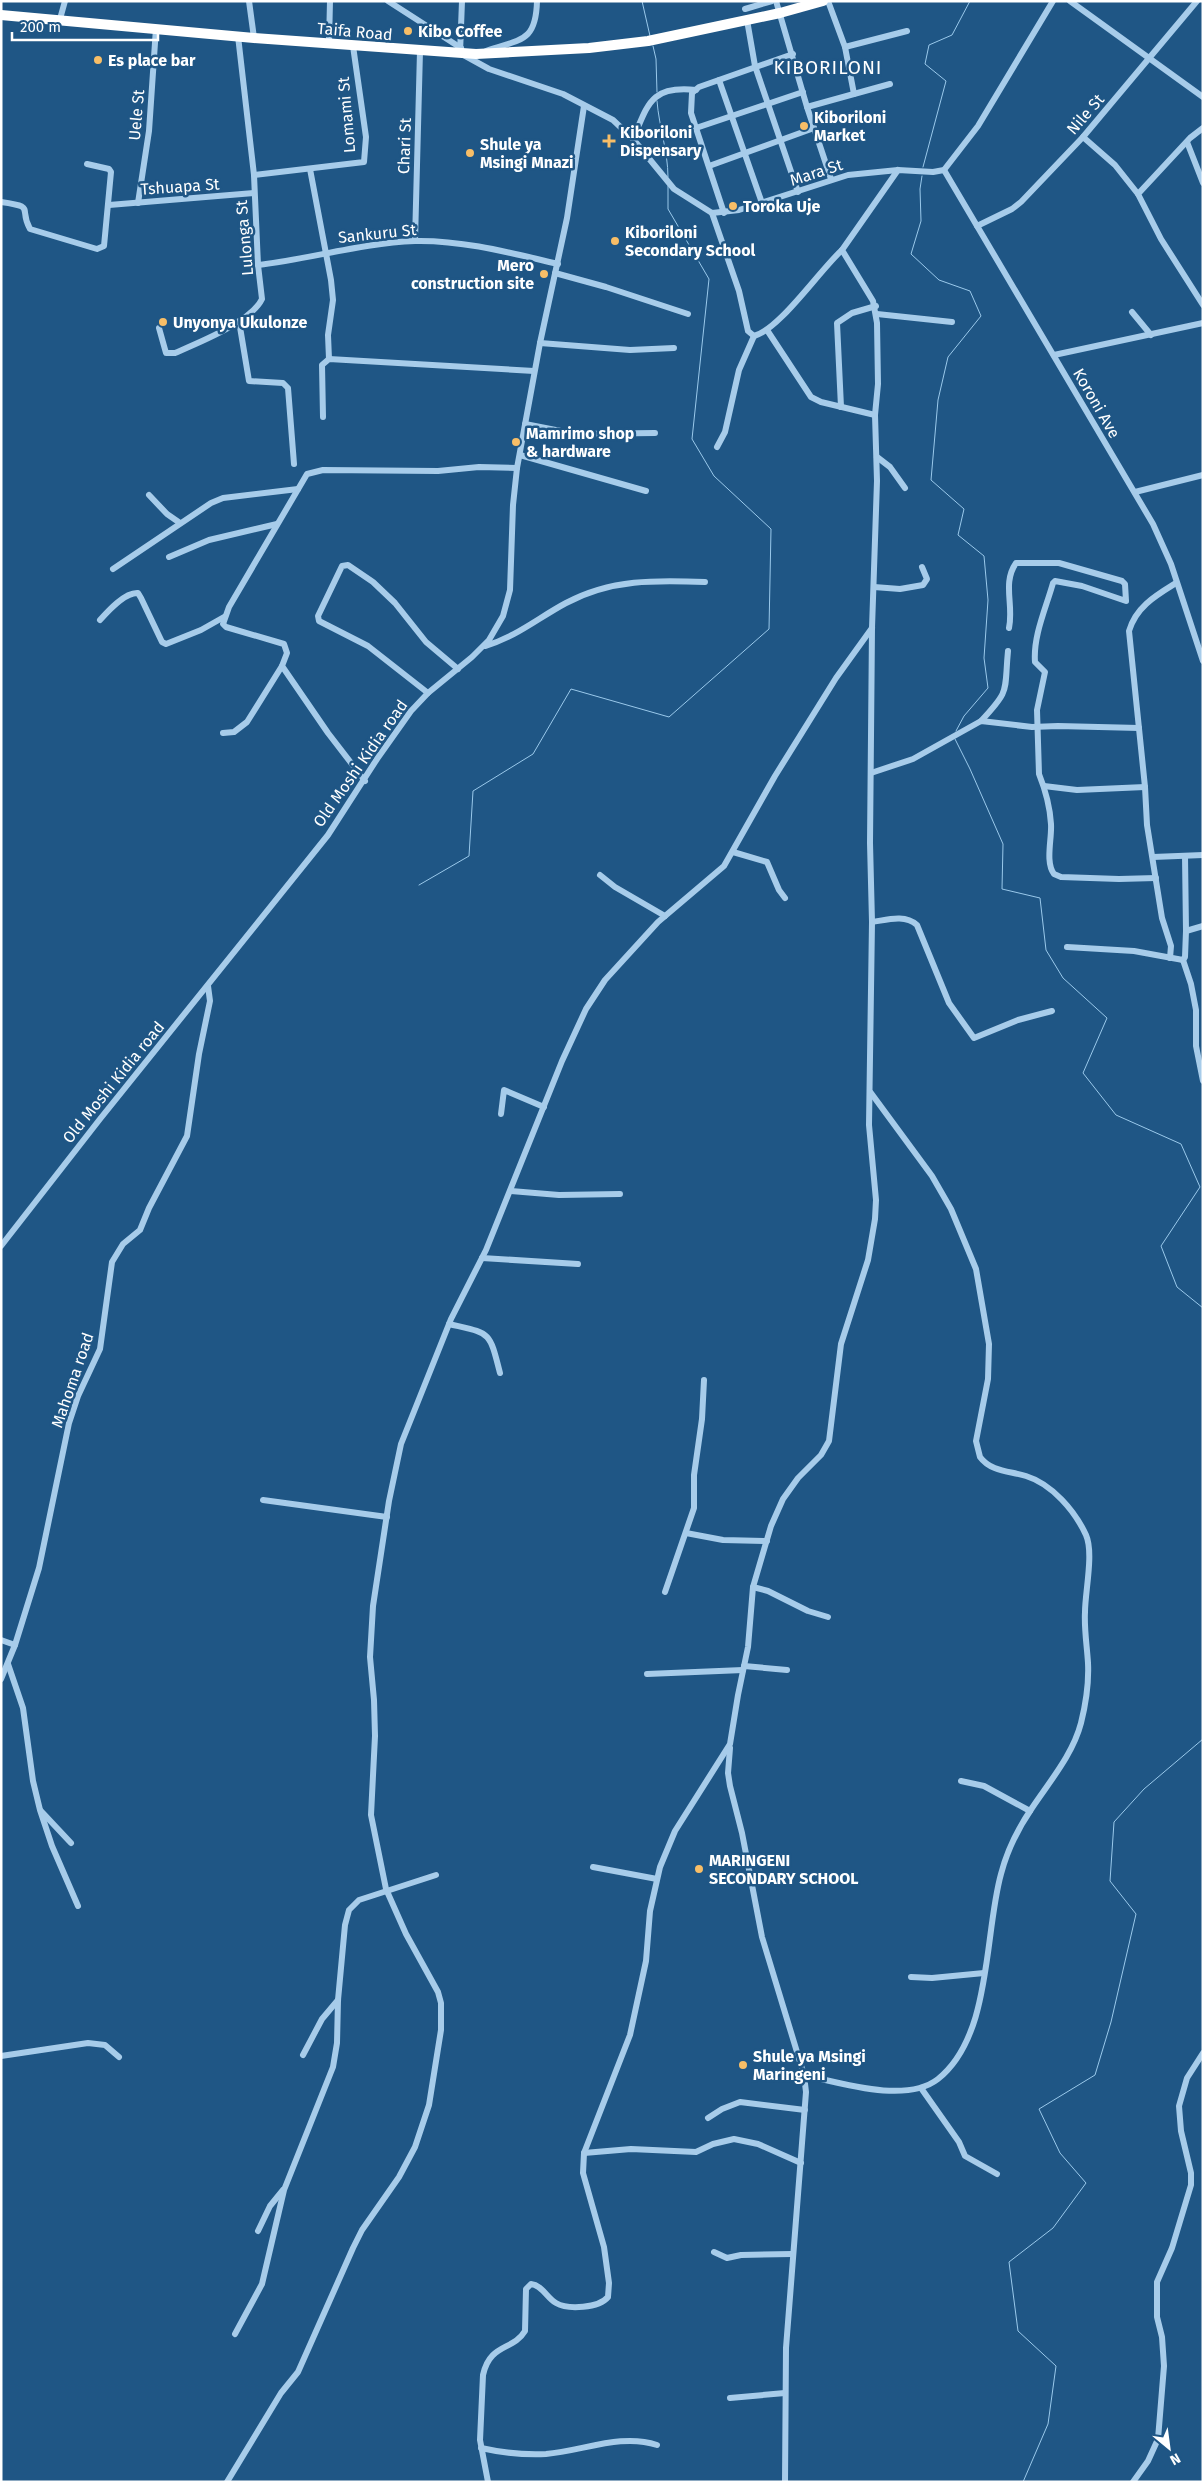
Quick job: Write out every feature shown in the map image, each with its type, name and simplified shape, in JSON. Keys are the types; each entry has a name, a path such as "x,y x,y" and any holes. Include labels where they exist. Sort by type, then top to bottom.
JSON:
{"highway":[{"name":"Taifa Road","path":"1,15 254,38 420,51 461,51 476,54 588,48 628,43 696,32 746,14 780,13 822,1"}],"street":[{"path":"60,20 65,1"},
{"path":"249,1 254,38"},
{"path":"329,43 330,1"},
{"name":"Mara St","path":"388,1 489,69 563,94 613,120 633,139 666,181 680,194 712,212 724,213 762,204 832,179 898,170 933,172 944,170"},
{"path":"461,51 462,1"},
{"path":"476,54 528,35 536,23 537,1"},
{"path":"798,192 766,104 755,66 746,14 774,1 780,13 807,107 832,179"},
{"path":"828,1 845,47 854,94"},
{"path":"1070,1 1203,96"},
{"name":"Nile St","path":"978,226 1012,209 1021,202 1083,137 1197,1"},
{"path":"944,170 978,126 1050,2"},
{"name":"Uele St","path":"138,203 149,132 156,28"},
{"path":"845,47 907,31"},
{"name":"Lulonga St","path":"159,328 163,350 169,354 187,348 239,321 254,309 262,299 258,265 254,175 238,36"},
{"name":"Lomami St","path":"254,175 364,162 366,137 353,46"},
{"name":"Chari St","path":"416,241 420,51"},
{"path":"724,213 696,128 690,103 692,93 755,66 793,54"},
{"path":"719,80 762,204"},
{"path":"807,107 890,84"},
{"path":"633,139 650,101 670,91 696,90"},
{"path":"696,128 803,92"},
{"name":"Old Moshi Kidia road","path":"2,1244 328,835 401,725 428,693 484,646 498,626 509,601 517,468 534,372 569,210 584,106"},
{"path":"709,166 814,128"},
{"path":"1138,194 1187,142 1203,128"},
{"path":"1083,137 1115,165 1138,194 1159,235 1203,305"},
{"path":"1187,142 1203,183"},
{"path":"1,202 23,207 27,211 30,229 97,250 104,246 111,172 109,169 87,164"},
{"path":"310,169 326,252 332,300 328,335 329,359"},
{"path":"716,447 726,432 739,370 754,336 767,330 787,312 823,268 842,250 898,170"},
{"name":"Koroni Ave","path":"944,170 1158,533 1171,564 1203,661"},
{"name":"Tshuapa St","path":"109,205 254,194"},
{"path":"712,212 738,292 748,332 754,336"},
{"name":"Sankuru St","path":"258,265 326,252 416,241 487,248 558,264"},
{"path":"785,2482 785,2393 792,2254 806,2092 804,2076 762,1937 742,1833 728,1773 730,1744 750,1636 753,1587 774,1515 798,1478 822,1455 829,1441 841,1344 868,1260 875,1219 870,1144 870,1044 872,628 877,457 875,415 878,384 877,314 876,306 842,250"},
{"path":"555,273 606,287 688,314"},
{"path":"841,407 837,323 852,313 876,306"},
{"path":"1132,312 1152,335"},
{"path":"877,314 952,322"},
{"path":"239,321 249,381 283,383 288,388 294,464"},
{"path":"1054,355 1203,323"},
{"path":"767,330 811,397 841,407 875,415"},
{"path":"540,343 630,350 674,348"},
{"path":"323,418 322,365 325,360 329,359 534,372"},
{"path":"525,424 576,434 655,433"},
{"path":"520,455 646,491"},
{"path":"877,457 890,467 905,488"},
{"path":"223,733 234,732 247,722 282,666 287,653 284,644 226,627 223,624 224,617 298,488 308,474 323,470 438,471 479,467 517,468"},
{"path":"1135,492 1203,475"},
{"path":"113,569 201,508 223,498 298,488"},
{"path":"149,495 170,516 180,523"},
{"path":"169,557 209,540 277,524"},
{"path":"1009,628 1011,616 1008,584 1016,563 1065,564 1122,581 1126,585 1126,601 1067,582 1053,582 1036,650 1035,662 1045,672 1038,698 1039,774 1044,786 1051,822 1050,867 1054,874 1119,879 1156,878"},
{"path":"428,693 374,650 319,621 318,616 342,566 348,565 373,582 396,603 426,642 458,669"},
{"path":"874,587 900,589 923,585 927,579 922,567"},
{"path":"484,646 514,636 579,597 625,583 652,580 705,582"},
{"path":"1170,958 1170,942 1162,918 1147,825 1146,787 1130,632 1133,618 1140,610 1176,583"},
{"path":"100,620 112,607 134,593 138,593 142,598 158,636 166,644 201,630 224,617"},
{"path":"227,2482 281,2393 298,2372 353,2248 410,2156 428,2105 441,2030 440,2003 431,1980 406,1934 386,1889 371,1815 375,1736 370,1657 373,1606 401,1444 449,1324 482,1258 586,1009 605,980 665,916 717,873 733,852 775,776 836,678 872,628"},
{"path":"871,773 913,759 982,721 1002,699 1006,689 1008,651"},
{"path":"282,666 365,781"},
{"path":"982,721 1039,727 1139,728"},
{"path":"1044,786 1077,790 1146,787"},
{"path":"733,852 767,862 779,890 785,898"},
{"path":"1153,857 1203,855"},
{"path":"1185,856 1186,931 1185,957 1183,960 1191,984 1196,1010 1196,1046 1203,1081"},
{"path":"600,874 615,888 665,916"},
{"path":"872,922 899,919 911,921 917,925 950,1003 974,1038 1018,1020 1052,1011"},
{"path":"1186,931 1203,926"},
{"path":"1067,947 1134,950 1183,960"},
{"name":"Mahoma road","path":"1,1679 15,1645 44,1551 69,1423 78,1396 100,1349 112,1262 124,1244 140,1230 149,1208 187,1136 199,1054 210,1001 208,986"},
{"path":"501,1114 504,1090 544,1107"},
{"path":"804,2076 888,2090 921,2088 935,2081 946,2072 960,2052 972,2026 984,1973 1001,1872 1009,1850 1030,1811 1076,1738 1087,1697 1088,1662 1084,1612 1088,1541 1075,1516 1053,1491 1032,1478 992,1468 980,1457 976,1441 988,1379 989,1344 976,1269 960,1227 932,1176 871,1093"},
{"path":"511,1191 559,1195 620,1194"},
{"path":"482,1258 578,1264"},
{"path":"449,1324 487,1334 492,1340 500,1373"},
{"path":"665,1592 694,1508 694,1474 702,1419 704,1380"},
{"path":"263,1500 387,1517"},
{"path":"686,1533 724,1540 767,1541"},
{"path":"753,1587 768,1590 808,1611 828,1617"},
{"path":"1,1640 15,1645"},
{"path":"8,1664 23,1708 33,1780 40,1810 52,1846 78,1906"},
{"path":"647,1674 743,1668 787,1670"},
{"path":"488,2482 481,2448 484,2368 494,2354 516,2341 525,2331 525,2296 528,2286 536,2285 554,2302 562,2306 599,2305 608,2297 610,2283 604,2246 583,2173 584,2154 630,2035 646,1961 650,1911 657,1879 675,1831 730,1744"},
{"path":"961,1781 984,1786 1030,1811"},
{"path":"40,1810 71,1843"},
{"path":"593,1867 657,1879"},
{"path":"235,2334 262,2284 284,2190 333,2067 337,2043 338,2000 345,1925 349,1910 359,1900 386,1889 436,1875"},
{"path":"911,1977 932,1978 984,1973"},
{"path":"303,2055 322,2019 338,2000"},
{"path":"1,2056 88,2043 112,2049 118,2057"},
{"path":"1133,2482 1148,2460 1158,2439 1164,2366 1162,2338 1157,2317 1157,2282 1172,2248 1191,2185 1191,2173 1181,2131 1179,2106 1187,2078 1203,2053"},
{"path":"921,2088 959,2142 965,2156 997,2174"},
{"path":"708,2118 722,2109 740,2102 804,2110"},
{"path":"584,2154 631,2149 696,2152 714,2144 734,2139 758,2144 801,2163"},
{"path":"258,2231 270,2206 284,2190"},
{"path":"714,2252 727,2258 741,2255 792,2254"},
{"path":"730,2398 785,2393"},
{"path":"481,2448 524,2454 548,2454 625,2441 647,2441 657,2445"}],"waterway":[{"path":"642,1 650,36"},
{"path":"923,167 946,81 925,64 929,45 952,35 970,1"},
{"path":"653,46 656,59 657,92"},
{"path":"657,101 667,158 668,177"},
{"path":"922,176 920,189 921,221 911,254 939,280 970,291 981,316 948,357 938,400 931,480 964,509 958,535 984,556 988,600 984,658 988,688 964,716 956,731"},
{"path":"419,885 469,856 473,791 533,754 571,689 669,717 769,629 771,529 714,476 692,439 709,279 668,209 668,186"},
{"path":"955,739 1003,844 1002,889 1040,898 1046,950 1063,978 1107,1018 1083,1073 1116,1115 1181,1144 1200,1187 1161,1246 1177,1287 1203,1308"},
{"path":"1023,2482 1048,2424 1056,2366 1018,2331 1009,2262 1053,2228 1086,2183 1060,2153 1039,2109 1095,2075 1111,2022 1136,1914 1110,1881 1114,1822 1144,1789 1203,1739"}],"place":[{"name":"Kibo Coffee","path":"408,31"},
{"name":"Es place bar","path":"98,60"},
{"name":"Kiboriloni Market","path":"804,126"},
{"name":"Kiboriloni Dispensary","path":"609,141"},
{"name":"Shule ya Msingi Mnazi","path":"470,153"},
{"name":"Toroka Uje","path":"733,206"},
{"name":"Kiboriloni Secondary School","path":"615,241"},
{"name":"Mero construction site","path":"544,274"},
{"name":"Unyonya Ukulonze","path":"163,322"},
{"name":"Mamrimo shop & hardware","path":"516,442"},
{"name":"MARINGENI SECONDARY SCHOOL","path":"699,1869"},
{"name":"Shule ya Msingi Maringeni","path":"743,2065"}],"district":[{"name":"KIBORILONI","path":"828,67"}]}
